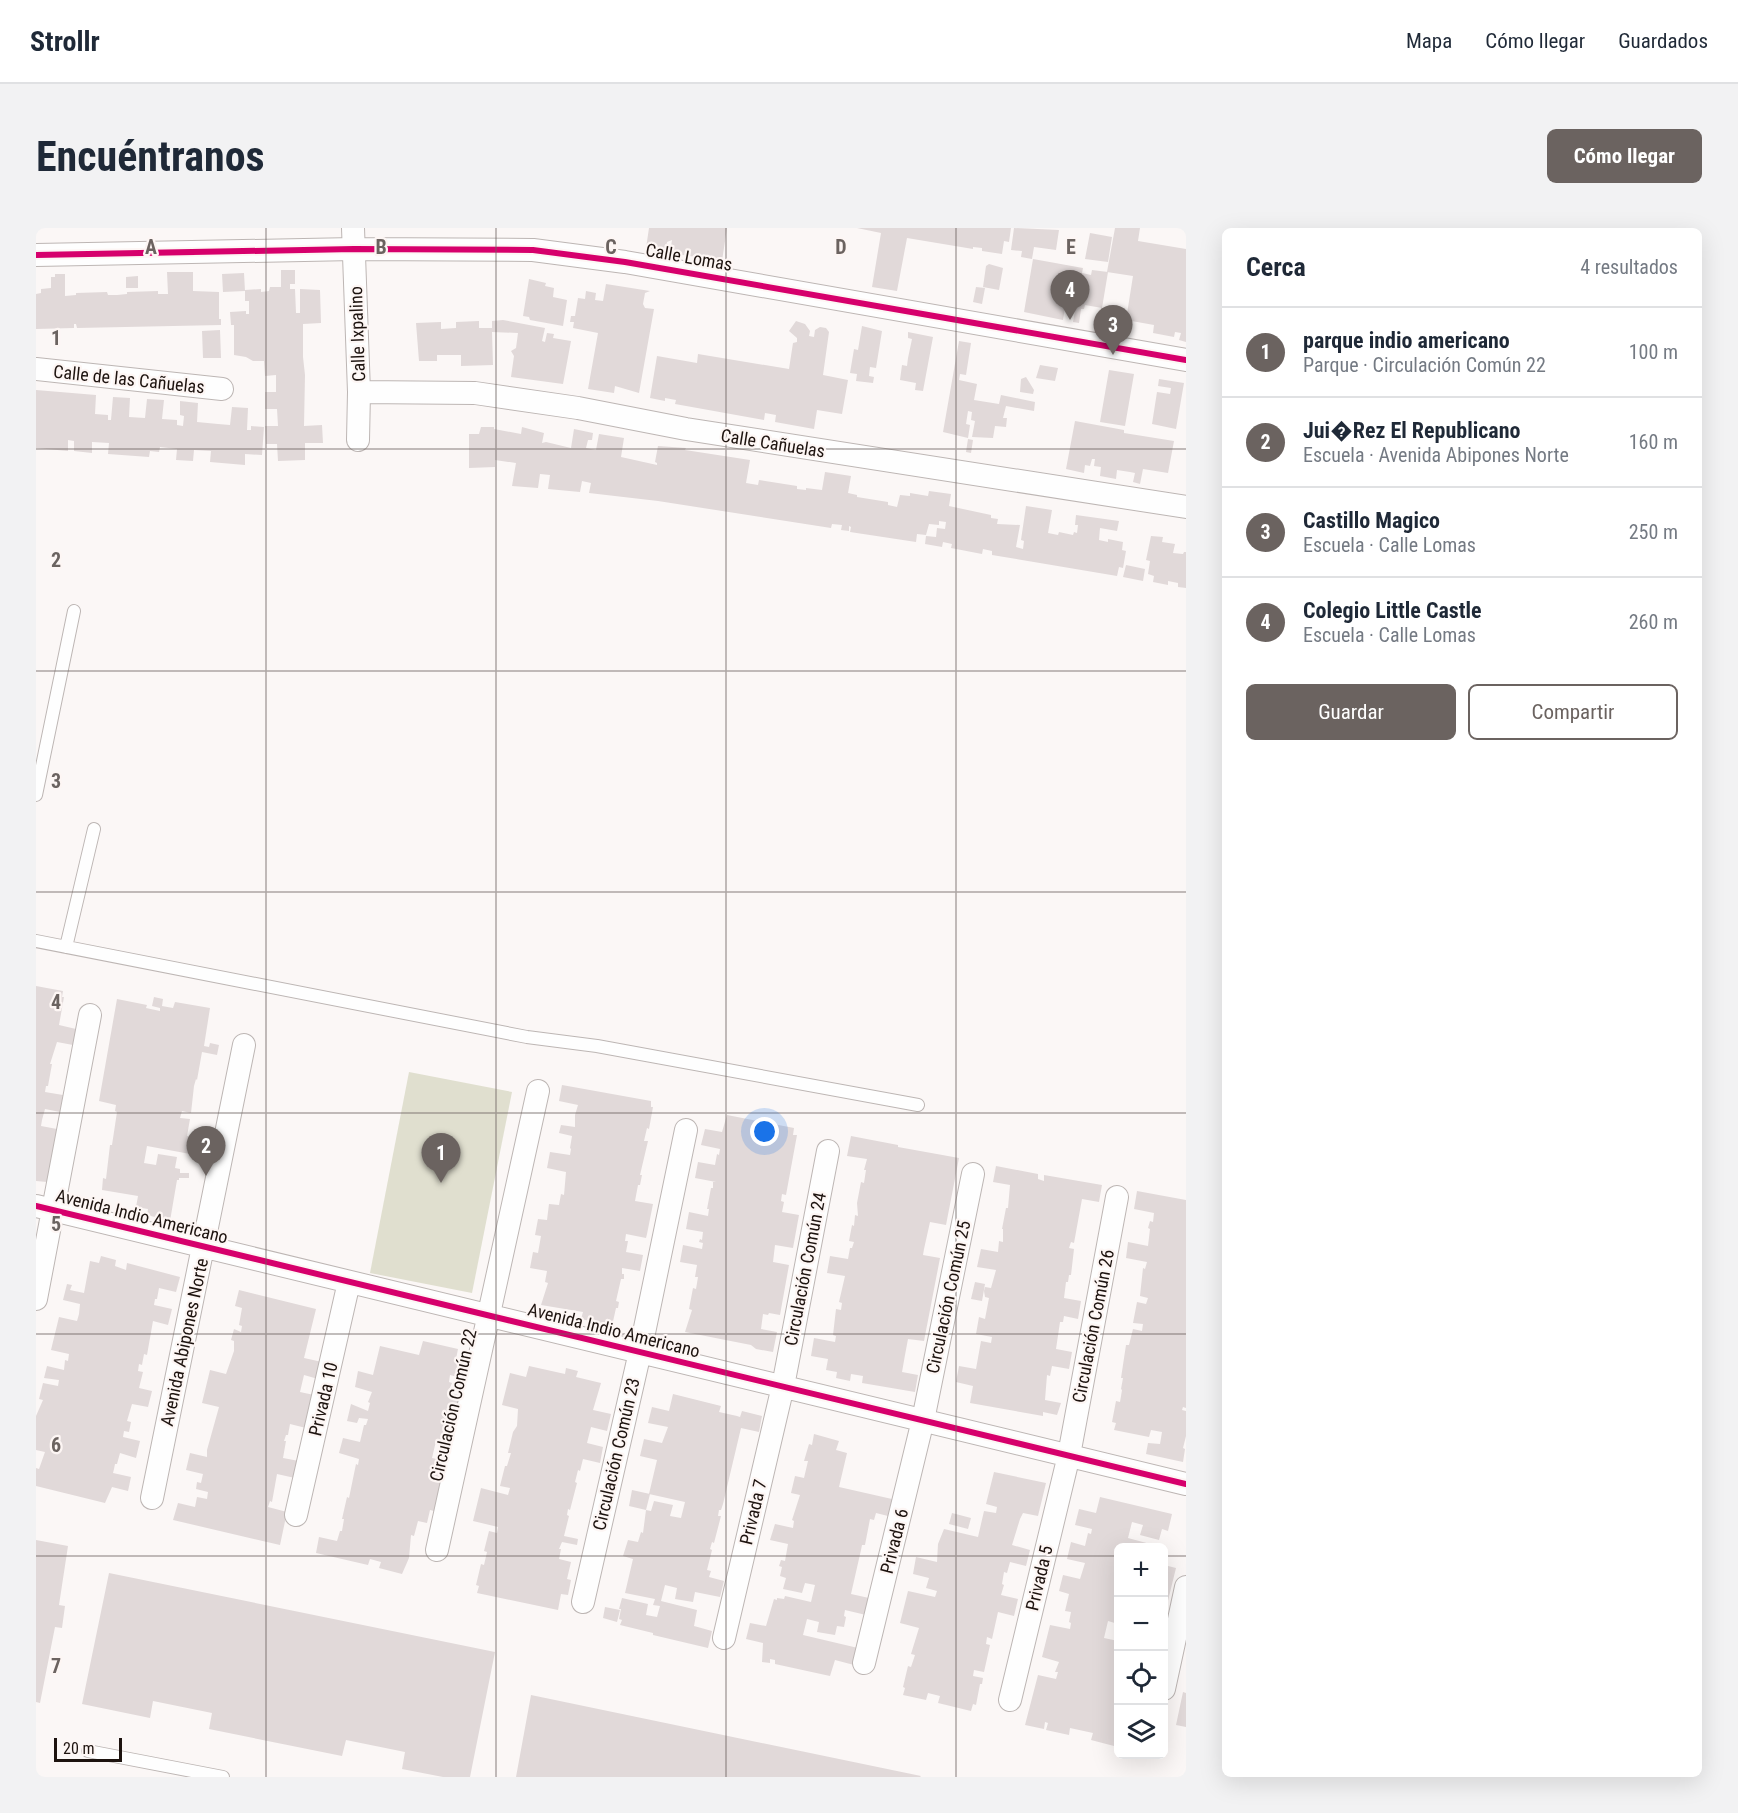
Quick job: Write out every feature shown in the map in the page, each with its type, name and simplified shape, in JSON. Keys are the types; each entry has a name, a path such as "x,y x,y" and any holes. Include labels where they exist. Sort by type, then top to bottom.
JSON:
{"street":[{"name":"Calle Lomas","path":"36,255 354,239 533,250 626,262 1186,360"},
{"name":"Calle Ixpalino","path":"354,239 359,392 358,440"},
{"name":"Calle de las Cañuelas","path":"36,369 222,389"},
{"name":"Calle Cañuelas","path":"359,392 475,393 578,408 709,433 1186,507"},
{"path":"36,1299 45,1208 90,1015"},
{"name":"Avenida Abipones Norte","path":"152,1498 244,1045"},
{"name":"Circulación Común 22","path":"437,1550 538,1091"},
{"name":"Circulación Común 23","path":"583,1602 640,1352 686,1130"},
{"name":"Circulación Común 24","path":"783,1386 828,1151"},
{"name":"Circulación Común 25","path":"923,1420 973,1174"},
{"name":"Circulación Común 26","path":"1068,1455 1117,1197"},
{"name":"Avenida Indio Americano","path":"45,1208 1186,1484"},
{"name":"Privada 10","path":"296,1515 350,1282"},
{"name":"Privada 7","path":"724,1638 783,1386"},
{"name":"Privada 6","path":"864,1663 923,1420"},
{"name":"Privada 5","path":"1010,1700 1068,1455"},
{"path":"1168,1670 1186,1587"}],"lane":[{"path":"36,795 74,611"},
{"path":"66,947 94,829"},
{"path":"36,941 527,1037 597,1046 918,1105"},
{"path":"88,1751 222,1777"}],"shaded area":[{"path":"409,1072 512,1092 472,1293 370,1273"}],"building":[{"path":"649,228 727,228 722,261 670,253 672,240 667,242 666,252 646,248"},
{"path":"857,228 1011,228 1009,242 1004,241 1002,254 982,251 982,248 973,247 973,249 907,238 897,291 872,287 881,233"},
{"path":"1014,228 1059,230 1056,250 1034,247 1032,259 1021,257 1022,251 1011,250"},
{"path":"1115,228 1140,228 1138,241 1186,249 1186,342 1179,340 1181,333 1175,332 1174,337 1153,333 1154,325 1126,320 1133,276 1107,272"},
{"path":"1090,233 1112,237 1108,262 1085,259"},
{"path":"1033,259 1083,268 1082,273 1091,275 1092,270 1108,272 1102,308 1085,305 1084,309 1081,309 1079,323 1073,322 1080,282 1075,282 1074,290 1068,289 1063,320 1024,312"},
{"path":"989,264 1003,268 999,290 983,287 986,266"},
{"path":"281,270 295,270 295,284 290,284 290,289 295,289 296,313 300,313 300,289 320,290 321,323 303,324 304,426 322,425 323,443 305,443 305,460 278,461 277,444 266,444 265,426 278,426 277,409 265,409 265,392 276,392 276,375 265,376 264,361 253,361 234,355 234,325 231,325 230,312 246,311 246,314 249,314 249,301 245,301 245,290 261,289 261,292 269,291 270,287 281,287"},
{"path":"167,272 193,272 193,291 219,292 221,325 77,328 74,324 74,328 36,329 36,294 41,293 41,289 51,288 51,277 55,277 55,274 65,274 65,296 76,295 76,293 107,292 108,295 117,295 127,294 127,292 158,291 158,294 168,294"},
{"path":"244,273 245,291 223,292 222,274"},
{"path":"138,276 138,288 126,288 126,277"},
{"path":"529,279 546,283 545,286 554,288 553,297 567,300 563,326 530,320 529,317 523,316"},
{"path":"606,284 650,291 645,293 643,304 645,308 654,309 639,393 615,386 614,393 588,389 598,333 573,328 574,322 570,322 571,316 575,316 578,298 585,299 586,291 596,293 595,300 603,301"},
{"path":"976,287 985,288 982,304 973,302"},
{"path":"503,320 545,328 542,341 545,342 547,333 554,334 553,338 571,341 563,384 511,377 514,356 511,351 516,348 518,333 492,332 493,365 461,366 461,355 437,355 437,361 419,361 416,323 441,322 441,329 456,328 456,322 479,321 479,328 492,328 492,321"},
{"path":"796,321 805,324 810,331 809,336 814,337 815,330 820,327 826,328 829,332 823,375 848,380 842,414 817,410 814,429 775,422 776,415 765,413 764,420 675,404 676,400 665,398 665,401 650,398 657,356 697,363 698,354 789,369 793,343 797,342 797,338 789,331"},
{"path":"862,326 882,331 876,368 870,367 869,376 874,377 873,383 856,381 857,374 850,373 854,349 858,350"},
{"path":"220,330 221,358 203,358 202,331"},
{"path":"908,332 933,337 923,391 915,390 916,383 900,380 902,365 907,366 912,339 908,338"},
{"path":"959,341 971,343 966,375 960,374 959,380 977,384 974,400 999,404 1001,395 1035,402 1034,411 1006,406 1003,418 1007,418 1006,427 995,426 993,438 972,437 975,421 971,420 972,412 968,411 966,424 970,425 968,438 943,432"},
{"path":"1040,365 1058,368 1055,381 1036,378"},
{"path":"1109,370 1134,374 1125,426 1100,422"},
{"path":"1026,377 1034,390 1033,394 1020,392 1021,379"},
{"path":"1159,379 1184,383 1176,429 1152,424 1157,392 1170,394 1171,388 1158,386"},
{"path":"36,390 96,395 95,414 108,415 108,420 111,420 113,397 130,398 129,417 145,418 147,399 164,400 162,419 177,420 177,425 183,426 184,416 180,415 180,401 198,403 197,422 230,425 232,407 248,408 247,430 251,430 251,426 264,427 262,455 245,454 245,465 210,462 211,451 194,450 193,461 176,460 177,449 160,447 159,452 150,451 149,457 108,454 109,443 92,442 92,453 74,451 74,441 68,440 68,451 36,448"},
{"path":"1075,421 1124,430 1124,433 1174,441 1168,473 1143,469 1140,484 1133,482 1135,473 1130,472 1117,470 1116,479 1100,476 1101,467 1094,466 1095,459 1092,459 1090,466 1085,465 1084,473 1066,469"},
{"path":"481,427 494,427 494,429 521,434 522,427 544,433 542,443 571,448 574,429 593,433 592,440 588,440 586,448 596,450 599,434 624,438 621,457 657,465 655,462 658,446 686,448 685,450 750,460 746,483 758,485 759,480 797,486 797,489 822,490 825,472 851,476 848,493 857,495 857,497 888,502 888,505 897,507 900,495 910,496 910,493 928,496 929,491 951,494 949,506 991,515 991,518 998,519 997,524 1020,525 1016,547 1023,549 1024,541 1021,540 1026,506 1052,510 1048,533 1058,535 1059,532 1073,535 1074,532 1077,533 1076,515 1119,521 1117,531 1100,528 1099,540 1123,542 1122,550 1126,551 1123,568 1119,567 1117,576 992,555 992,551 983,549 982,554 951,548 952,544 943,542 942,547 925,544 926,536 936,537 937,528 945,529 946,522 939,521 939,525 929,524 926,535 917,534 916,542 850,532 851,527 849,526 849,531 841,530 842,525 832,524 831,528 658,501 589,493 591,483 582,481 580,492 548,489 550,475 540,474 538,488 512,486 516,463 495,460 495,467 469,468 469,434 479,434"},
{"path":"968,439 973,440 971,453 966,452"},
{"path":"1151,536 1163,537 1162,542 1175,544 1173,553 1186,552 1186,588 1178,587 1178,583 1168,581 1168,585 1153,582 1154,576 1148,574 1150,561 1146,560"},
{"path":"1126,565 1145,569 1143,581 1123,577"},
{"path":"36,986 63,991 59,1025 76,1029 73,1045 57,1042 50,1064 52,1064 45,1092 63,1095 60,1112 45,1109 42,1120 41,1126 57,1129 47,1182 36,1181"},
{"path":"154,997 163,999 162,1006 173,1008 175,1002 210,1008 204,1046 209,1047 210,1043 219,1045 217,1055 202,1052 194,1086 191,1113 182,1111 180,1118 190,1119 187,1136 204,1139 201,1156 147,1146 144,1163 156,1165 158,1154 177,1157 175,1168 180,1169 180,1173 189,1173 189,1178 177,1180 170,1221 147,1215 148,1209 136,1207 138,1196 102,1190 103,1178 106,1179 117,1112 115,1111 116,1105 99,1101 117,999 147,1005 146,1008 160,1011 160,1008 152,1006"},
{"path":"562,1085 651,1101 651,1107 653,1107 644,1141 648,1141 635,1201 653,1204 646,1238 626,1234 625,1241 628,1241 626,1252 643,1255 640,1271 622,1268 624,1279 621,1279 616,1301 619,1302 618,1308 616,1308 612,1326 581,1319 583,1312 541,1305 548,1283 545,1282 547,1271 530,1268 533,1252 538,1253 541,1236 535,1235 538,1219 547,1220 549,1204 559,1205 561,1194 564,1195 566,1172 547,1168 550,1152 570,1155 572,1136 559,1133 561,1125 575,1127 578,1105 559,1101"},
{"path":"727,1115 794,1128 793,1135 797,1135 786,1195 782,1194 781,1201 784,1202 782,1212 799,1215 793,1248 775,1245 773,1262 789,1265 780,1315 763,1314 761,1329 777,1332 773,1352 756,1349 751,1345 685,1332 692,1310 689,1309 693,1288 696,1289 698,1277 695,1277 697,1265 680,1262 683,1245 702,1249 703,1243 699,1242 700,1239 702,1240 703,1232 686,1229 689,1212 708,1216 711,1188 713,1188 713,1182 716,1182 695,1178 698,1162 715,1165 720,1149 701,1145 705,1129 722,1132"},
{"path":"851,1136 959,1158 946,1225 930,1222 924,1249 923,1255 940,1258 924,1341 908,1339 905,1355 902,1372 918,1375 915,1392 862,1383 863,1376 851,1374 850,1381 836,1378 837,1372 826,1370 828,1359 811,1356 814,1338 835,1342 836,1336 833,1335 836,1309 841,1310 842,1303 839,1302 845,1276 827,1273 830,1256 848,1259 854,1242 849,1241 855,1215 858,1216 857,1203 861,1182 864,1183 867,1159 847,1156"},
{"path":"996,1166 1038,1174 1038,1179 1044,1181 1044,1175 1102,1185 1099,1202 1082,1199 1074,1243 1071,1242 1069,1248 1074,1249 1071,1275 1066,1282 1064,1298 1081,1301 1078,1319 1064,1316 1063,1322 1060,1322 1056,1349 1072,1352 1069,1369 1052,1366 1050,1376 1047,1375 1045,1400 1061,1403 1057,1415 1043,1412 1043,1416 970,1403 973,1386 956,1382 959,1366 976,1369 981,1341 991,1343 992,1337 976,1334 979,1317 985,1319 989,1298 985,1297 985,1287 991,1288 996,1270 977,1267 981,1249 998,1252 999,1241 1003,1242 1002,1229 1006,1208 1008,1208 1010,1185 993,1182"},
{"path":"1137,1191 1186,1200 1186,1408 1183,1407 1182,1410 1186,1411 1186,1436 1183,1462 1146,1454 1148,1443 1160,1444 1162,1432 1151,1430 1149,1437 1114,1430 1116,1423 1112,1422 1116,1401 1120,1402 1126,1345 1129,1345 1133,1329 1142,1331 1143,1324 1133,1323 1137,1302 1146,1304 1148,1298 1140,1296 1143,1268 1145,1269 1147,1262 1126,1258 1128,1242 1148,1246 1150,1229 1148,1228 1150,1221 1153,1222 1154,1213 1134,1209"},
{"path":"101,1256 116,1260 115,1266 126,1270 127,1263 180,1277 176,1292 159,1288 154,1305 172,1309 168,1325 153,1321 147,1355 144,1354 142,1365 139,1364 138,1371 143,1372 139,1388 152,1391 148,1407 132,1404 127,1421 131,1422 129,1432 124,1431 123,1437 140,1441 136,1458 120,1453 113,1473 131,1477 128,1491 112,1487 105,1503 36,1486 36,1468 39,1469 45,1452 36,1450 36,1416 43,1400 39,1399 43,1383 58,1386 59,1380 44,1378 47,1366 64,1370 65,1360 68,1361 69,1354 51,1350 59,1317 77,1321 79,1314 80,1304 63,1300 67,1284 72,1285 70,1290 84,1293 90,1261 99,1263"},
{"path":"975,1282 985,1284 982,1301 971,1299"},
{"path":"239,1290 316,1309 304,1358 322,1362 318,1379 304,1375 300,1392 314,1395 306,1428 290,1424 284,1441 286,1441 283,1458 299,1461 295,1478 277,1474 272,1502 270,1501 268,1507 287,1512 280,1545 173,1520 178,1503 195,1507 197,1497 207,1499 208,1492 196,1489 197,1482 201,1483 203,1474 186,1470 190,1453 207,1457 219,1407 202,1403 210,1370 226,1374 234,1351 234,1341 231,1340 234,1329 241,1332 242,1326 239,1325 242,1308 235,1306"},
{"path":"423,1341 458,1349 456,1359 474,1363 470,1380 450,1375 449,1382 452,1383 448,1392 466,1397 454,1446 436,1441 432,1458 450,1462 438,1512 430,1510 427,1523 418,1521 414,1536 411,1535 409,1558 402,1574 379,1568 381,1562 370,1559 368,1565 316,1553 319,1537 337,1541 342,1531 347,1497 349,1498 356,1464 358,1465 359,1459 339,1453 343,1438 360,1442 364,1425 368,1419 359,1418 357,1423 347,1421 351,1404 368,1411 370,1403 368,1402 372,1392 355,1387 358,1371 373,1375 380,1346 419,1355"},
{"path":"529,1366 565,1374 566,1368 578,1371 576,1377 601,1383 593,1410 611,1414 607,1431 591,1427 587,1443 603,1447 600,1463 583,1459 580,1471 578,1470 564,1536 578,1539 577,1545 562,1542 559,1549 561,1549 559,1559 571,1562 567,1579 571,1580 568,1595 561,1594 558,1610 477,1593 479,1586 476,1585 481,1564 484,1565 487,1552 484,1551 489,1531 497,1533 498,1527 473,1521 481,1488 508,1495 510,1488 500,1486 511,1453 508,1453 513,1432 517,1426 518,1409 502,1405 510,1373 526,1377"},
{"path":"673,1394 721,1406 719,1412 740,1417 742,1411 762,1416 759,1432 741,1428 723,1504 719,1510 718,1516 721,1516 714,1543 712,1542 710,1549 712,1550 707,1570 711,1571 709,1577 724,1581 720,1597 695,1592 693,1602 675,1599 677,1588 665,1585 661,1601 697,1610 694,1626 712,1631 708,1648 620,1625 622,1620 619,1619 621,1609 619,1609 622,1598 648,1604 646,1615 657,1617 660,1606 653,1605 655,1599 625,1593 633,1559 623,1556 628,1540 638,1542 641,1532 643,1533 646,1510 629,1506 632,1490 649,1494 657,1460 640,1456 644,1439 662,1443 668,1427 648,1423 652,1407 669,1411","holes":["650,1494 685,1502 681,1518 670,1516 673,1505 654,1501 651,1511 646,1510"]},
{"path":"814,1434 839,1441 836,1450 847,1453 839,1487 892,1499 888,1516 876,1513 874,1520 870,1519 851,1594 869,1598 866,1615 845,1610 844,1627 837,1626 835,1635 817,1632 819,1622 807,1619 803,1635 858,1648 854,1665 835,1660 830,1676 775,1664 775,1660 770,1659 770,1663 762,1662 763,1643 746,1639 750,1623 766,1626 774,1599 784,1599 785,1596 811,1602 815,1585 805,1583 802,1593 783,1589 786,1578 780,1576 782,1567 779,1566 781,1560 785,1561 788,1544 770,1540 775,1524 793,1528 794,1521 792,1520 800,1495 791,1493 795,1476 804,1478 808,1461 804,1461 809,1444 812,1445"},
{"path":"994,1472 1046,1483 1038,1516 1023,1513 1012,1545 1030,1550 1026,1566 1010,1562 1007,1573 1004,1572 1001,1595 1018,1599 1014,1616 998,1612 992,1639 987,1637 986,1644 990,1645 984,1672 974,1670 973,1676 983,1678 976,1705 973,1704 971,1711 938,1703 940,1696 928,1693 926,1700 903,1695 908,1666 911,1667 915,1655 911,1654 919,1628 900,1623 908,1591 935,1597 937,1591 926,1588 929,1578 913,1574 916,1557 937,1562 938,1544 944,1529 978,1537 984,1511 996,1513 997,1507 986,1504"},
{"path":"1100,1497 1172,1514 1168,1531 1162,1529 1159,1540 1140,1535 1143,1525 1132,1522 1128,1538 1146,1543 1114,1543 1114,1623 1108,1621 1104,1638 1114,1640 1114,1746 1091,1740 1093,1733 1070,1728 1069,1735 1046,1730 1048,1723 1045,1722 1044,1729 1025,1725 1038,1675 1056,1679 1058,1672 1055,1672 1059,1662 1042,1657 1050,1625 1070,1629 1071,1612 1065,1611 1069,1594 1059,1591 1063,1575 1080,1579 1085,1563 1067,1559 1071,1542 1085,1546 1088,1533 1091,1534 1092,1529 1075,1525 1079,1509 1096,1513"},
{"path":"952,1513 971,1518 968,1529 949,1524"},
{"path":"36,1540 68,1546 59,1605 65,1606 62,1628 55,1627 40,1703 36,1702"},
{"path":"1168,1566 1176,1568 1168,1601"},
{"path":"109,1573 495,1652 470,1777 443,1777 402,1769 405,1752 346,1740 342,1756 209,1729 212,1713 153,1701 150,1718 82,1704"},
{"path":"605,1607 620,1610 617,1622 603,1618"},
{"path":"1183,1692 1186,1693 1186,1727 1176,1725"},
{"path":"531,1695 921,1776 516,1777"}],"cycle path":[{"path":"36,255 354,249 533,250 625,262 1186,360"},
{"path":"36,1206 1186,1484"}],"place":[{"name":"Colegio Little Castle","path":"1070,320"},
{"name":"Castillo Magico","path":"1113,355"},
{"name":"Jui�Rez El Republicano","path":"206,1176"},
{"name":"parque indio americano","path":"441,1183"}]}
